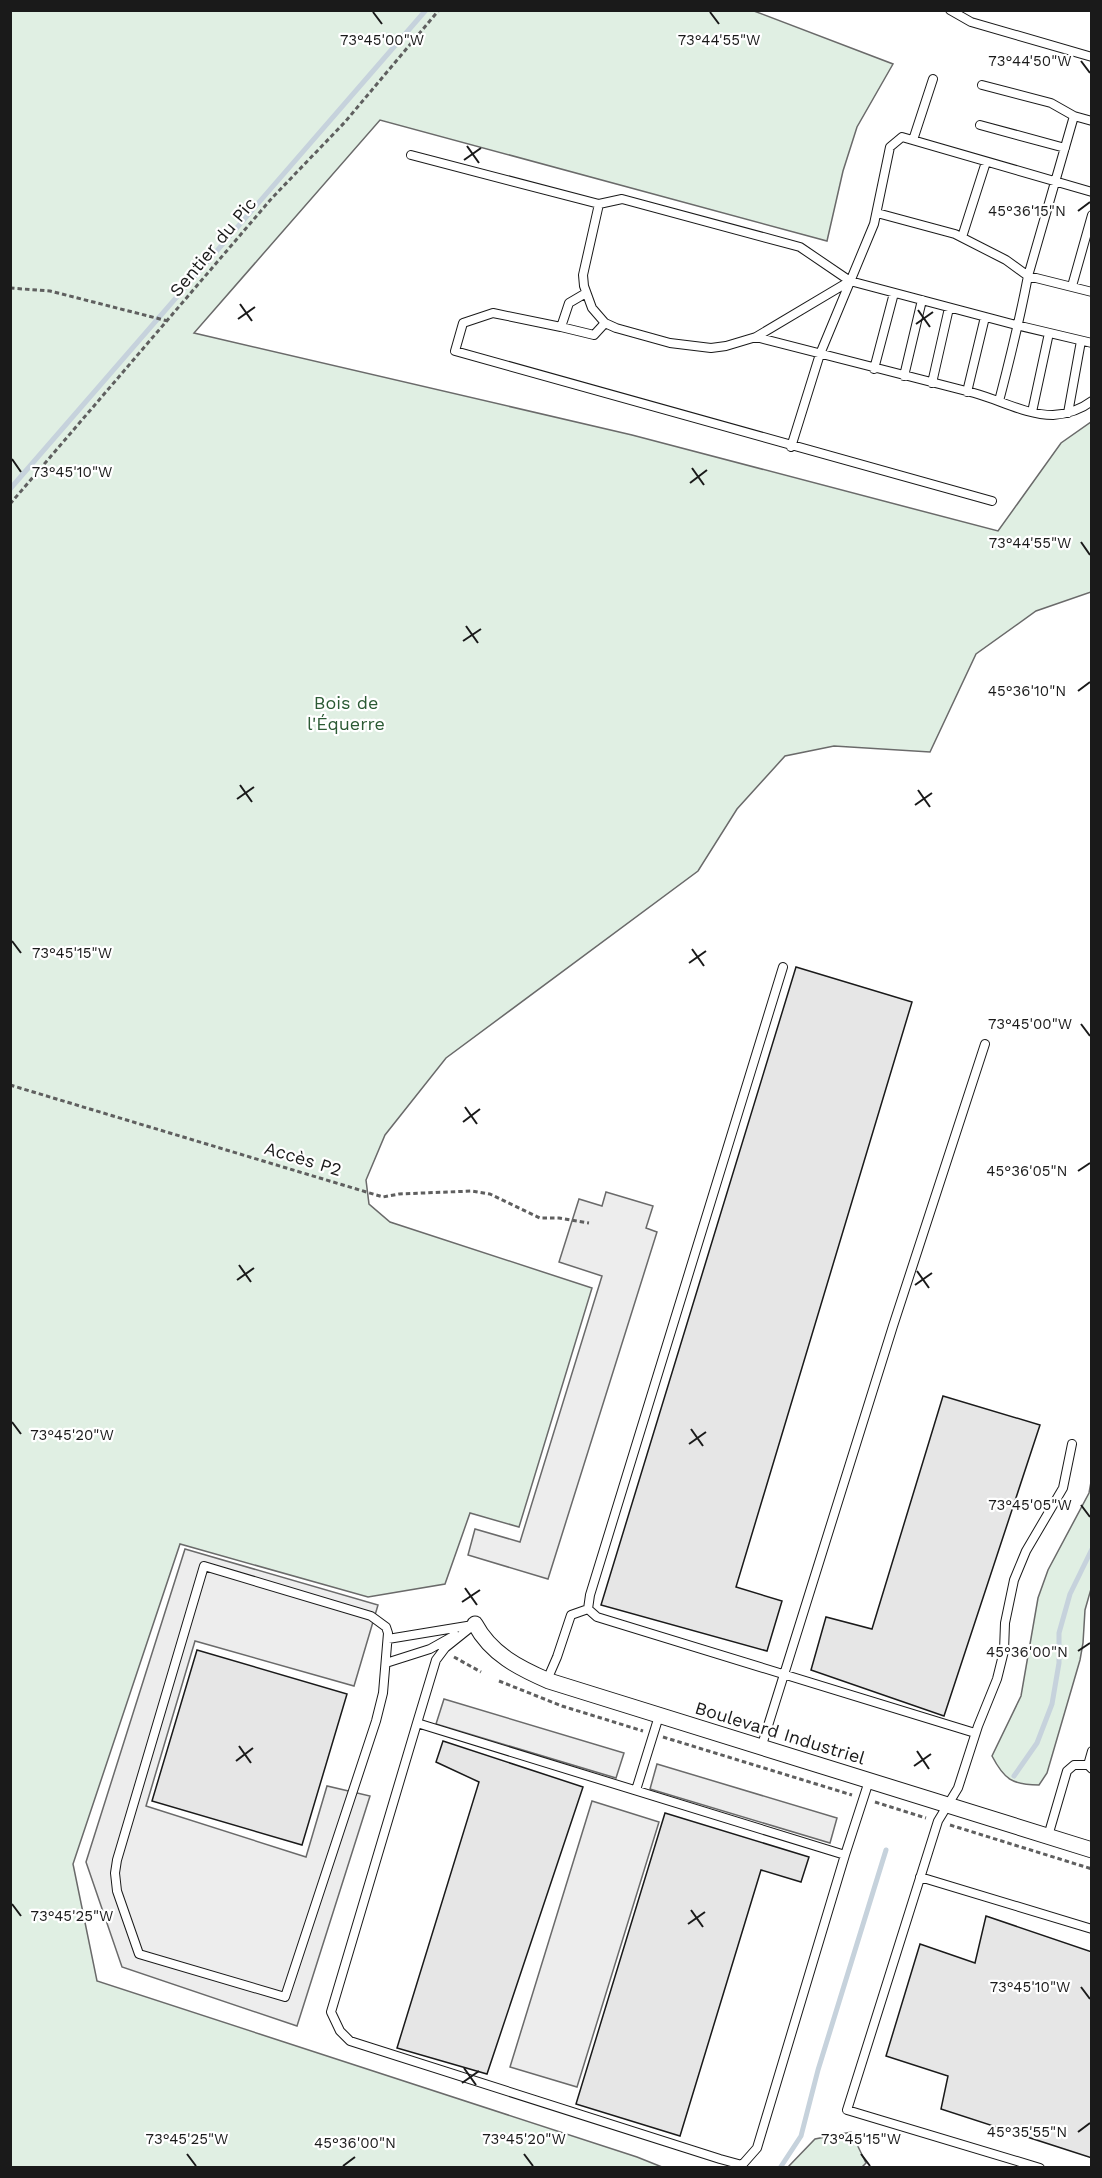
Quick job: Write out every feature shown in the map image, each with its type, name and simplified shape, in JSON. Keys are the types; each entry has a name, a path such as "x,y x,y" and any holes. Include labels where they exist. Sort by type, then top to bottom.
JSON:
{"street":[{"name":"Boulevard Industriel","path":"475,1624 484,1640 500,1655 525,1671 547,1680 1092,1850"}],"lane":[{"path":"950,10 971,22 1092,57"},
{"path":"913,140 933,79"},
{"path":"982,85 1051,103 1074,116 1092,121"},
{"path":"999,401 1015,340 1016,325 1028,276 1074,116"},
{"path":"980,125 1065,148"},
{"path":"791,447 820,354 877,213 890,147 902,137 1092,192"},
{"path":"411,155 599,204 621,198 800,247 850,281 1092,343"},
{"path":"962,237 986,162"},
{"path":"599,204 584,264 584,286 592,308 605,323 616,328 669,343 697,347 726,346 756,337 850,281"},
{"path":"877,213 962,237 1006,260 1028,276 1092,292"},
{"path":"1072,286 1092,215"},
{"path":"561,327 569,303 586,293"},
{"path":"874,369 894,293"},
{"path":"904,376 922,300"},
{"path":"932,383 949,308"},
{"path":"605,323 594,335 493,313 463,323 455,351 791,447 992,501"},
{"path":"967,392 985,317"},
{"path":"1032,412 1049,333"},
{"path":"756,337 967,392 1032,412 1052,415 1082,408 1092,401"},
{"path":"1068,412 1081,341"},
{"path":"588,1609 593,1583 783,967"},
{"path":"761,1748 886,1345 985,1044"},
{"path":"1040,2168 847,2110 938,1821 958,1788 975,1733 992,1693 1001,1664 1005,1623 1014,1580 1029,1545 1063,1488 1072,1444"},
{"path":"204,1566 371,1616 386,1627 388,1639 386,1663 376,1721 285,1997 140,1954 117,1892 115,1873 117,1860 204,1566"},
{"path":"588,1609 597,1617 975,1733"},
{"path":"547,1680 571,1615 588,1609"},
{"path":"388,1639 475,1624"},
{"path":"386,1663 430,1649 475,1624"},
{"path":"475,1624 445,1648 436,1660 417,1723 331,2012 340,2031 350,2041 742,2165 757,2148 869,1781"},
{"path":"636,1790 659,1716"},
{"path":"417,1723 845,1855"},
{"path":"1048,1837 1066,1771 1074,1765 1090,1767 1092,1751"},
{"path":"920,1877 1092,1929"}],"path":[{"name":"Sentier du Pic","path":"10,504 272,198 345,122 439,10"},
{"path":"10,288 50,291 168,321"},
{"name":"Accès P2","path":"10,1085 383,1197 399,1194 472,1191 490,1194 540,1218 560,1218 589,1223"},
{"path":"462,1663 481,1672"},
{"path":"499,1682 562,1706 1092,1869"}],"green space":[{"name":"Bois de l'Équerre","path":"11,10 754,11 893,64 857,127 843,171 827,241 380,120 194,333 632,435 998,531 1061,443 1091,422 1091,592 1036,611 976,654 930,752 834,746 785,756 737,809 698,871 446,1058 385,1135 366,1180 369,1204 390,1222 592,1288 519,1527 470,1513 445,1584 368,1597 180,1544 73,1864 97,1981 662,2167 11,2167"},
{"path":"1091,1482 1091,1589 1085,1610 1080,1660 1047,1773 1039,1785 1022,1784 1005,1775 992,1756 1021,1696 1038,1598 1048,1570 1089,1493"},
{"path":"851,2132 866,2163 862,2167 788,2167 815,2139"}],"shaded area":[{"path":"606,1192 653,1206 646,1228 657,1232 548,1579 468,1555 475,1529 520,1542 602,1276 559,1262 579,1199 602,1206"},
{"path":"185,1549 378,1605 354,1686 195,1641 146,1806 306,1857 327,1786 370,1796 297,2026 122,1967 86,1862"},
{"path":"444,1699 624,1753 616,1778 436,1724"},
{"path":"657,1764 837,1818 830,1843 650,1789"},
{"path":"592,1801 659,1822 577,2087 510,2067"}],"building":[{"path":"796,967 912,1002 736,1587 782,1601 767,1651 601,1605"},
{"path":"943,1396 1040,1425 944,1716 811,1670 826,1617 872,1629"},
{"path":"197,1650 347,1694 302,1845 152,1801"},
{"path":"443,1741 583,1787 487,2074 397,2048 479,1782 436,1762"},
{"path":"665,1813 809,1857 801,1882 761,1870 680,2136 576,2104"},
{"path":"986,1916 1092,1952 1092,2158 941,2109 948,2076 886,2056 920,1944 975,1963"}],"waterway":[{"path":"10,489 426,10"},
{"path":"1014,1776 1037,1743 1052,1704 1059,1663 1059,1633 1070,1594 1092,1549"},
{"path":"780,2168 801,2136 818,2070 886,1850"}]}
